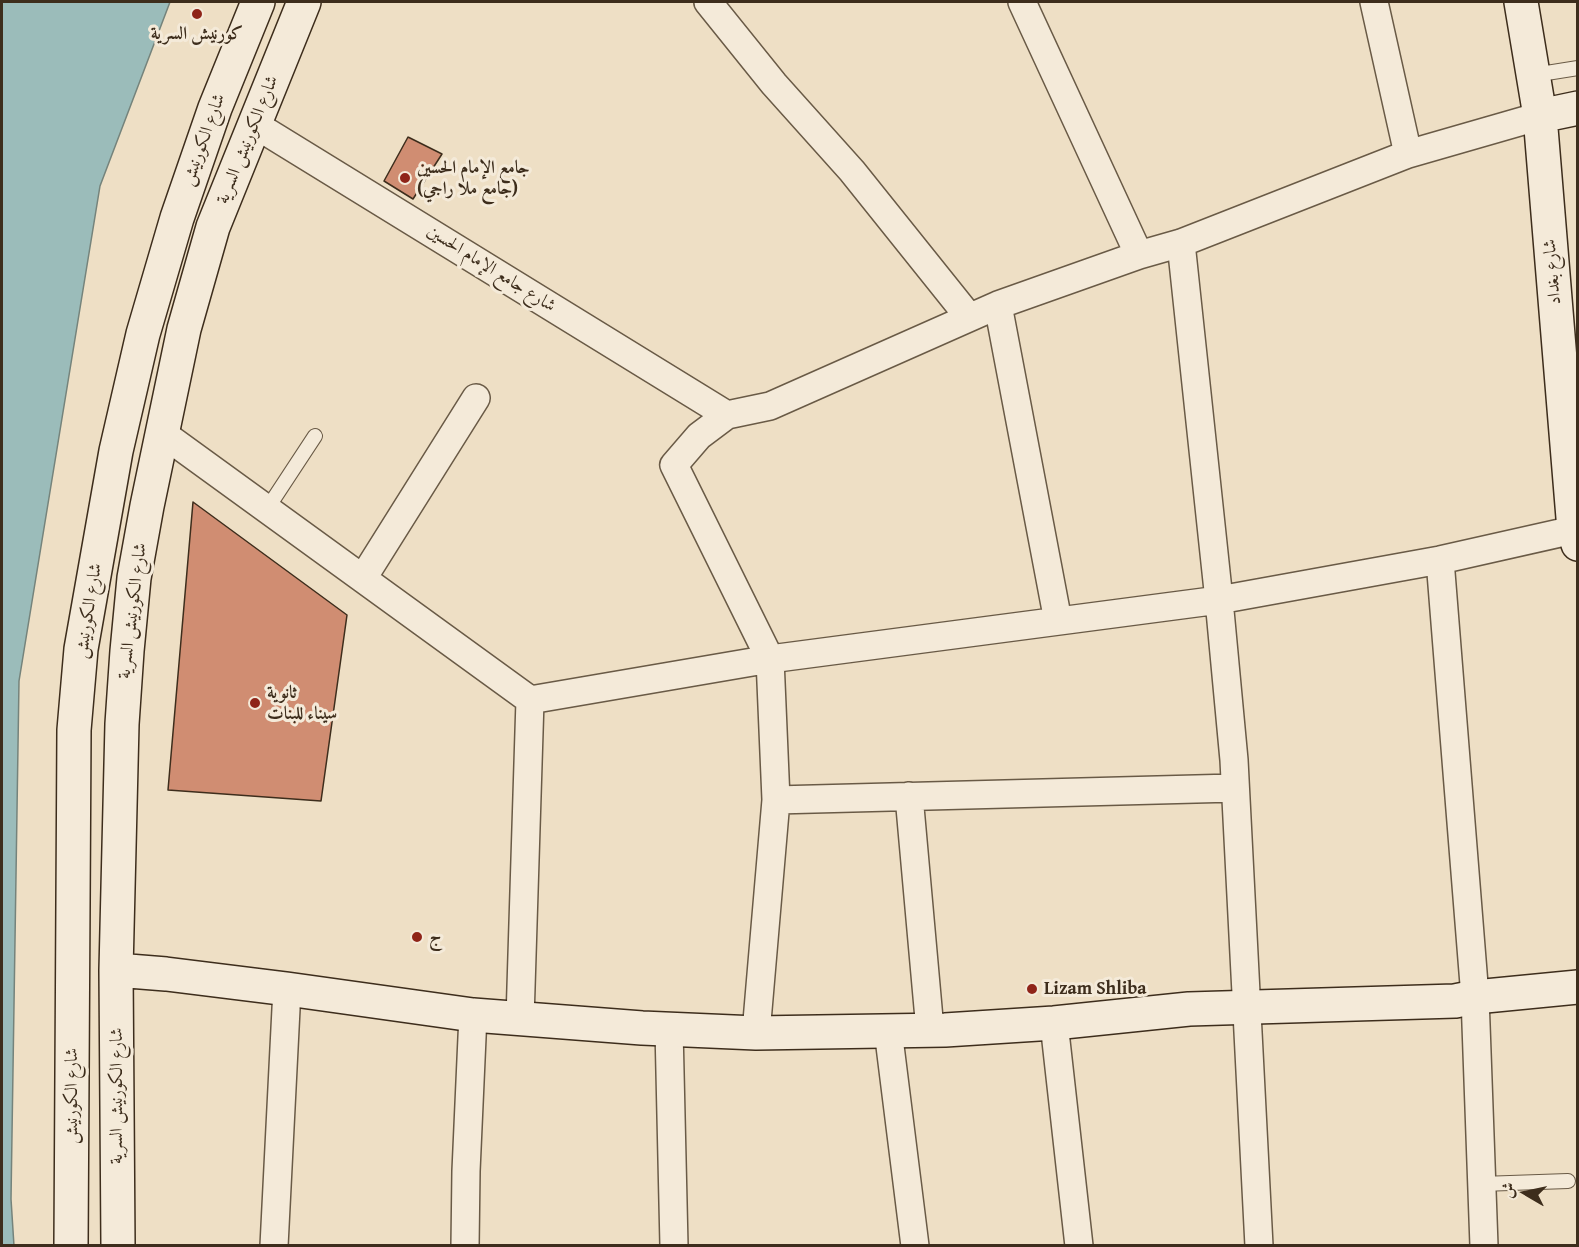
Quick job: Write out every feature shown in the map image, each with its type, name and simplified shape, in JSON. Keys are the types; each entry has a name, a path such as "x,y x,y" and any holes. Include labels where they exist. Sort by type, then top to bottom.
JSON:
{"main road":[{"name":"شارع الكورنيش","path":"71,1245 74,729 81,649 116,451 143,334 177,218 207,130 258,2"},
{"name":"شارع الكورنيش السرية","path":"118,1245 116,970 122,724 134,578 184,329 213,227 304,2"},
{"name":"شارع بغداد","path":"1521,2 1540,116 1576,534"},
{"path":"1540,116 1578,108"},
{"path":"116,970 288,989 473,1016 756,1033 930,1030 1054,1023 1189,1009 1455,1001 1578,987"}],"street":[{"path":"708,2 774,84 852,171 969,317"},
{"path":"1022,2 1139,255"},
{"path":"1374,2 1408,154"},
{"path":"756,1033 777,800 770,660 674,465 699,436 727,415 770,406 998,305 1139,255 1181,243 1408,154 1540,116"},
{"name":"شارع جامع الإمام الحسين","path":"254,124 727,415"},
{"path":"1181,243 1234,760 1259,1245"},
{"path":"998,305 1058,621"},
{"path":"363,579 476,398"},
{"path":"162,433 530,700 770,660 1219,600 1576,534"},
{"path":"1440,560 1475,998 1484,1245"},
{"path":"520,1019 530,700"},
{"path":"777,800 1234,788"},
{"path":"909,796 930,1030"},
{"path":"274,1245 288,989"},
{"path":"465,1245 473,1016"},
{"path":"1054,1023 1079,1245"},
{"path":"669,1029 674,1245"},
{"path":"888,1030 915,1245"}],"lane":[{"path":"1534,75 1578,68"},
{"path":"267,509 315,436"},
{"path":"1481,1184 1568,1181"}],"water":[{"path":"2,2 170,2 100,186 19,681 11,1199 14,1246 2,1245"}],"building":[{"path":"408,137 442,154 413,199 384,181"},
{"name":"ثانوية سيناء للبنات","path":"193,502 347,615 321,801 168,790"}],"place":[{"name":"كورنيش السرية","path":"197,14"},
{"name":"جامع الإمام الحسين (جامع ملا راجي)","path":"405,178"},
{"name":"ثانوية سيناء للبنات","path":"255,703"},
{"name":"ج","path":"417,937"},
{"name":"Lizam Shliba","path":"1032,989"}]}
